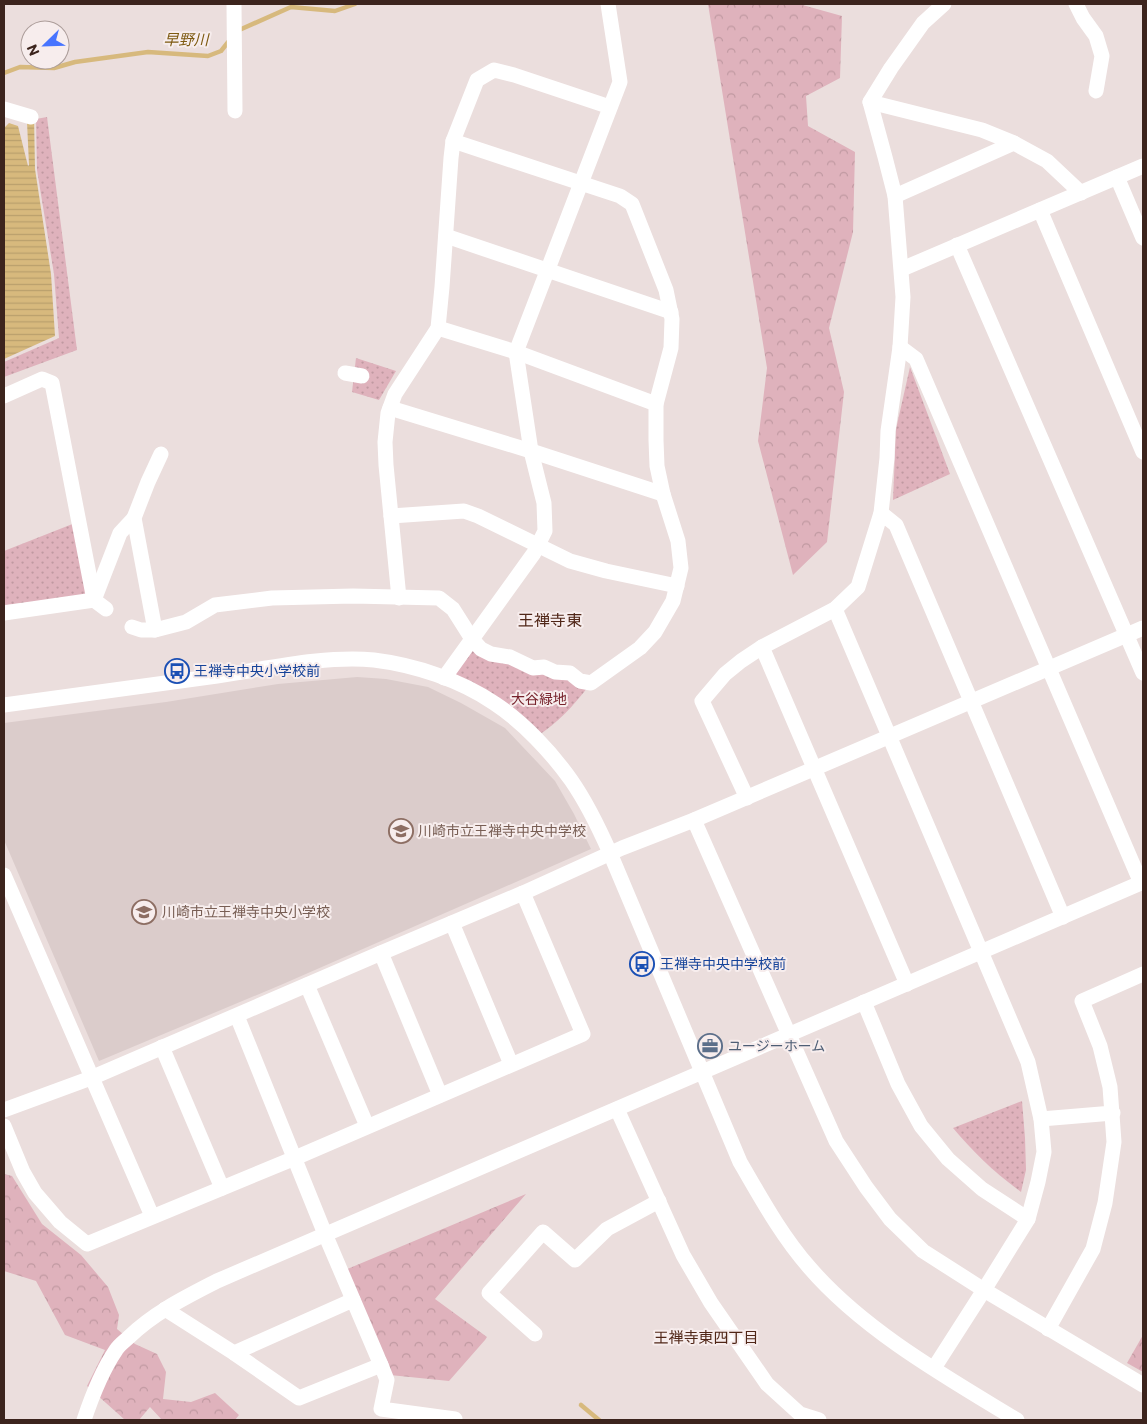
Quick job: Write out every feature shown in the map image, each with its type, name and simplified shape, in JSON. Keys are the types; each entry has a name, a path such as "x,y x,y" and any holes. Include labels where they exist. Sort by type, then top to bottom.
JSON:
{"street":[{"path":"234,4 235,111"},
{"path":"444,678 538,546 545,531 544,503 531,451 516,352 620,82 608,4"},
{"path":"747,798 702,701 725,674 740,661 762,647 835,609 858,587 881,513 888,431 900,346 904,297 895,196 870,102 891,68 924,24 944,4"},
{"path":"1076,4 1096,36 1102,56 1096,91"},
{"path":"399,598 385,442 388,414 395,394 438,328 451,158 454,141 477,80 494,70 610,106"},
{"path":"870,102 982,130 1014,143 1047,160 1081,193"},
{"path":"4,108 31,117"},
{"path":"132,627 141,630 155,630 186,622 215,605 272,598 353,596 439,598 453,609 472,639 481,649 490,654 510,657 533,668 544,667 555,672 570,673 580,681 592,683 640,648 655,632 673,601 681,568 678,541 662,494 657,466 656,404 670,348 672,319 666,290 632,204 620,196 454,141"},
{"path":"895,196 1014,143"},
{"path":"902,269 1143,166"},
{"path":"1117,177 1143,238"},
{"path":"1040,210 1143,452"},
{"path":"446,236 671,312"},
{"path":"957,245 1143,673"},
{"path":"438,328 516,352 656,404"},
{"path":"84,1420 101,1376 117,1348 144,1322 217,1281 1142,883 916,359 900,346"},
{"path":"346,373 362,376"},
{"path":"4,396 42,379 52,383 100,604"},
{"path":"390,408 531,451 662,494"},
{"path":"100,604 120,532 134,518 161,454"},
{"path":"391,516 464,511 570,561 606,571 677,586"},
{"path":"881,513 896,525 1063,916"},
{"path":"134,518 155,630"},
{"path":"4,613 100,604"},
{"path":"835,609 1028,1062 1041,1119 1044,1152 1028,1219 934,1368"},
{"path":"4,1110 91,1078 523,893 610,853 747,798 1143,628"},
{"path":"762,647 907,984"},
{"path":"4,705 337,660 373,660 409,666 470,689 495,703 537,739 555,760 572,781 599,829 740,1162 780,1230 809,1267 839,1299 877,1330 1012,1419"},
{"path":"694,820 836,1140 866,1187 890,1219 923,1250 984,1290 1143,1385"},
{"path":"4,875 152,1216"},
{"path":"4,1126 23,1172 35,1192 60,1222 87,1244 295,1158 583,1034 523,893"},
{"path":"452,923 511,1064"},
{"path":"381,953 440,1095"},
{"path":"1048,1329 1093,1249 1106,1203 1114,1142 1110,1087 1100,1046 1082,1001 1143,974"},
{"path":"307,985 367,1126"},
{"path":"864,1002 898,1084 922,1126 948,1159 982,1189 1028,1219"},
{"path":"237,1016 325,1234 387,1380 381,1409 456,1419"},
{"path":"162,1047 222,1188"},
{"path":"617,1109 683,1255 711,1303 767,1384 798,1417 819,1420"},
{"path":"1041,1119 1112,1113"},
{"path":"535,1334 489,1293 543,1232 575,1260 607,1229 659,1201"},
{"path":"234,1352 353,1300"},
{"path":"165,1309 234,1352 299,1398 381,1365"}],"shaded area":[{"path":"34,116 35,169 51,274 55,336 4,359 4,128 9,123 18,126 28,166 27,122"},
{"path":"357,677 386,679 428,687 505,728 555,781 591,849 283,984 99,1061 4,840 4,723 166,702 278,684"}],"green space":[{"path":"708,4 799,4 842,16 840,78 806,96 808,126 855,152 853,232 829,328 844,392 827,542 793,575 758,441 767,368"},
{"path":"47,117 77,350 4,377 4,362 59,338 54,274 37,170 36,119"},
{"path":"356,358 396,371 379,400 352,392"},
{"path":"910,367 950,474 893,500 896,429"},
{"path":"75,523 88,596 4,605 4,551"},
{"name":"大谷緑地","path":"471,641 588,687 565,714 537,736 448,677"},
{"path":"1022,1101 1026,1170 1021,1192 985,1162 953,1128"},
{"path":"4,1174 12,1176 42,1224 81,1255 108,1287 119,1315 117,1329 135,1344 157,1354 166,1372 163,1399 191,1402 215,1393 239,1415 235,1420 162,1420 150,1407 139,1420 125,1420 87,1386 105,1350 65,1335 36,1281 4,1271"},
{"path":"526,1194 435,1299 487,1337 485,1340 449,1381 390,1375 345,1270"},
{"path":"1143,1335 1143,1372 1127,1363"}],"waterway":[{"name":"早野川","path":"237,31 291,7 335,11 355,4"},
{"name":"早野川","path":"4,73 20,67 54,68 75,62 148,52 208,56 221,51 229,41"},
{"path":"581,1405 599,1420"}],"place":[{"name":"王禅寺中央小学校前","path":"177,671"},
{"name":"川崎市立王禅寺中央中学校","path":"401,831"},
{"name":"川崎市立王禅寺中央小学校","path":"144,912"},
{"name":"王禅寺中央中学校前","path":"642,964"},
{"name":"ユージーホーム","path":"710,1046"}],"district":[{"name":"王禅寺東","path":"550,620"},
{"name":"王禅寺東四丁目","path":"706,1338"}]}
